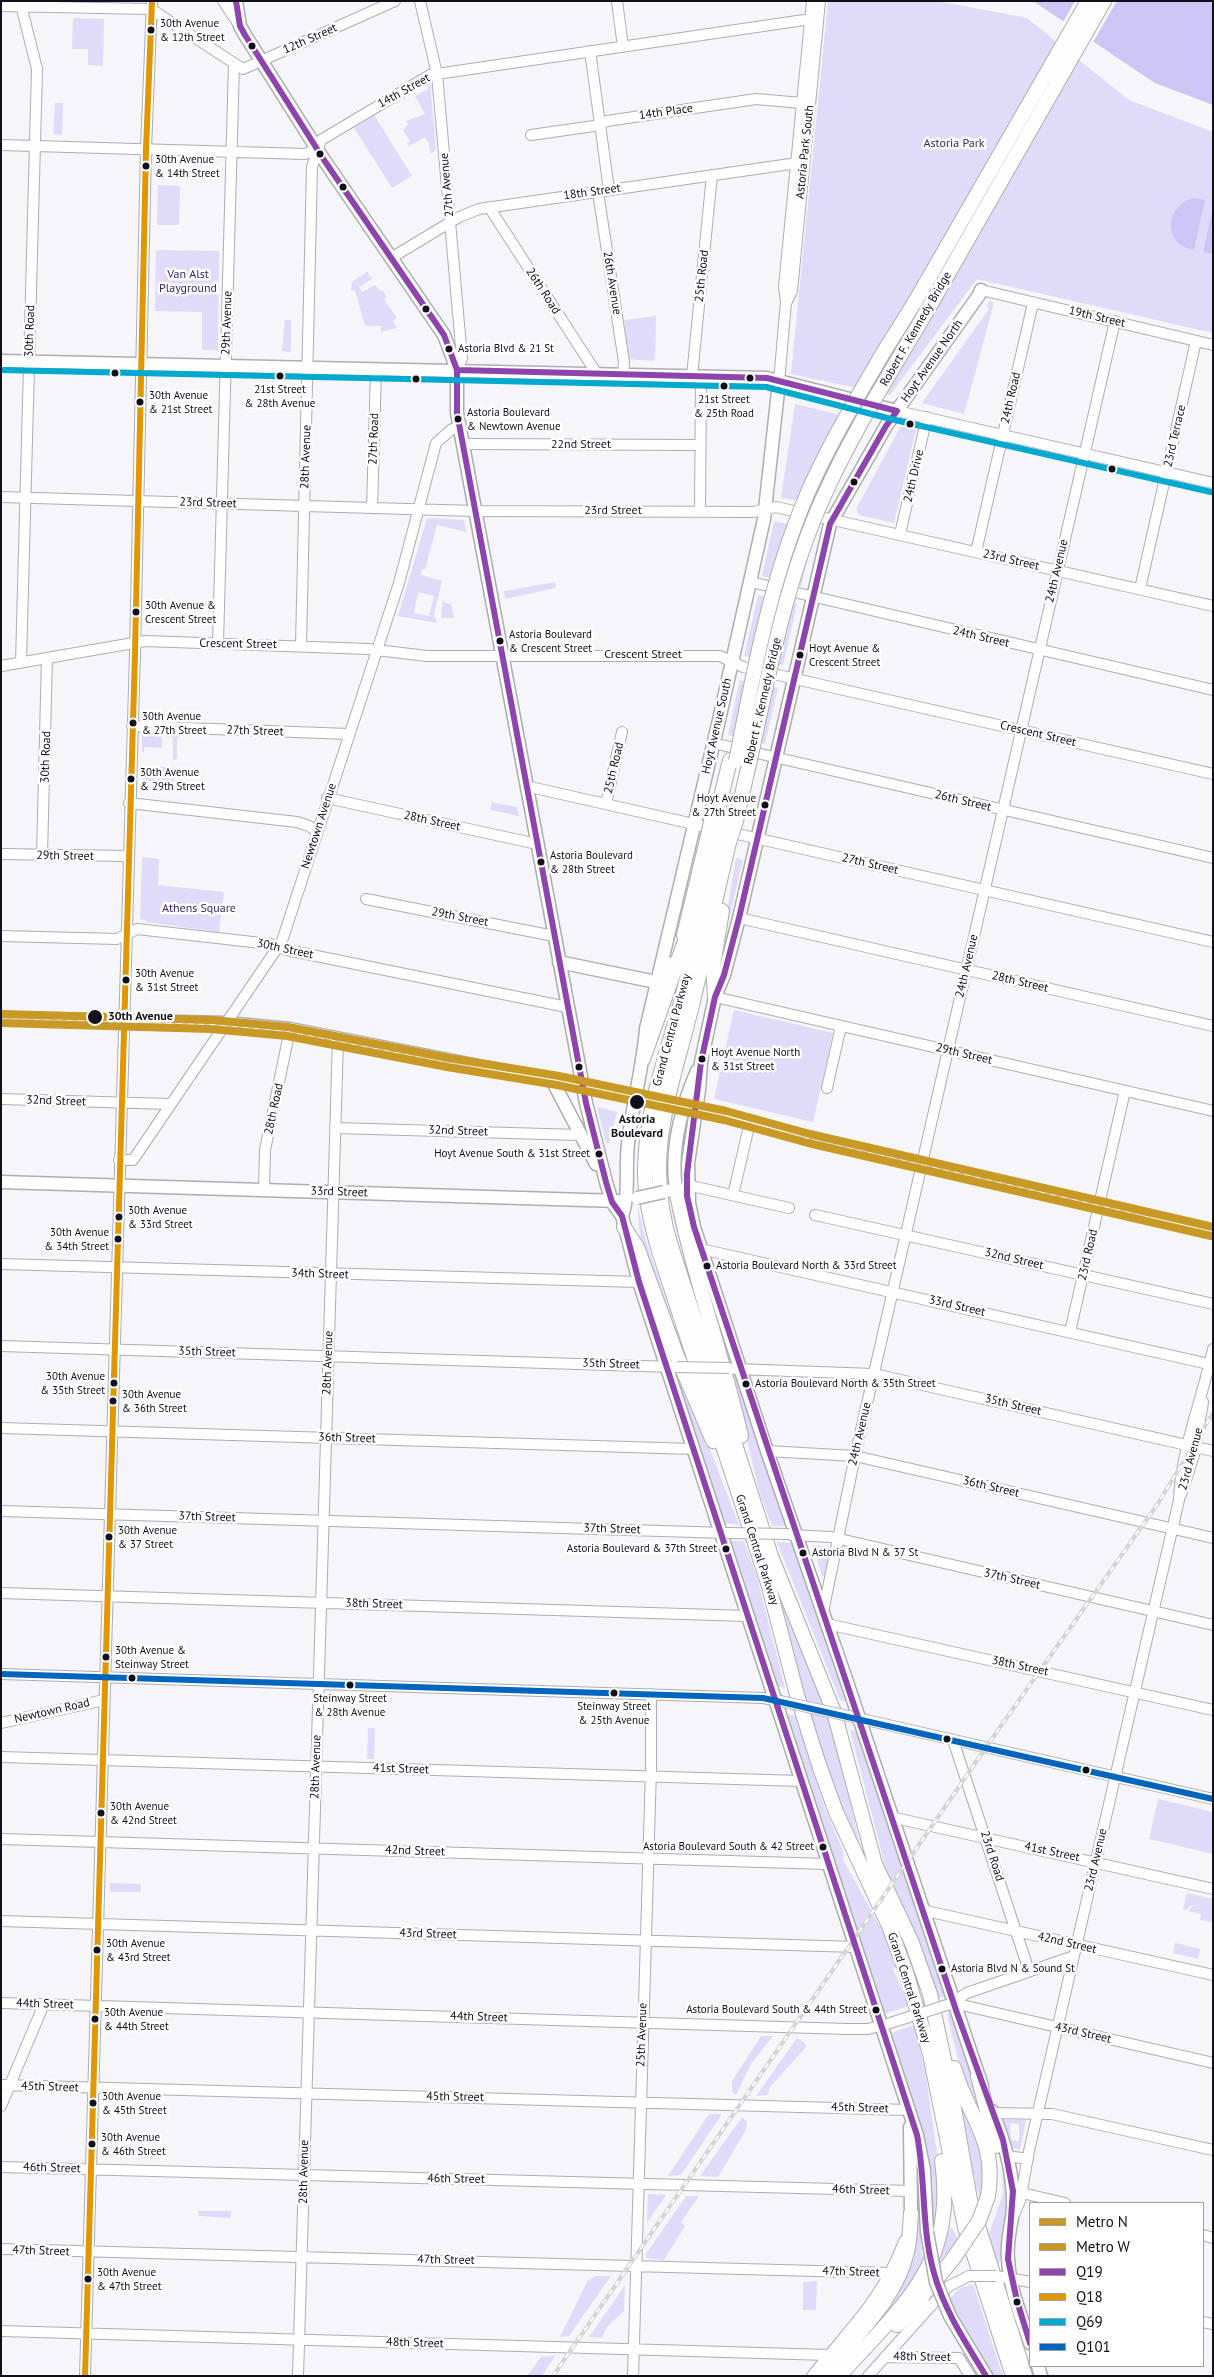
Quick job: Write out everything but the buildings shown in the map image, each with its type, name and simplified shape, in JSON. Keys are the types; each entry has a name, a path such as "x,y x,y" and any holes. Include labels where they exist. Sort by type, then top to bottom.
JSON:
{"highway":[{"name":"Robert F. Kennedy Bridge","path":"746,711 773,589 791,533 817,472 883,353 915,302 1088,1"},
{"name":"Robert F. Kennedy Bridge","path":"735,761 802,552 823,498 856,432 1104,1"},
{"path":"735,761 733,740 746,711"},
{"name":"Grand Central Parkway","path":"746,711 722,819 694,1000 669,1088 659,1142 658,1175 662,1212 667,1235 784,1591 810,1648 834,1712 875,1864 912,1943 930,1994 952,2095 970,2200 1025,2376"},
{"path":"656,982 667,972 681,942 691,910 720,838"},
{"path":"715,997 714,966 720,838"},
{"path":"643,1059 720,838"},
{"name":"Grand Central Parkway","path":"720,838 687,979 658,1080 647,1133 644,1172 648,1208 657,1243 775,1607 797,1695 819,1765 852,1848 897,1946 930,2054 965,2227 1013,2376"},
{"path":"675,1189 684,1228 727,1378 760,1520"},
{"path":"623,1222 637,1247 687,1381 745,1512"},
{"path":"930,1994 940,2018 962,2092 989,2151 992,2199"},
{"path":"839,2376 916,2289 928,2269 940,2238 944,2205 944,2170 919,2017"},
{"path":"851,2376 955,2261 992,2199 999,2178 998,2159 978,2076"},
{"path":"823,2376 871,2319 893,2288 908,2251 911,2213"}],"main road":[{"path":"236,1 240,26 317,149 444,335 457,370 457,413 503,654 558,962 583,1086 606,1182 612,1202 623,1222 639,1282 672,1367 694,1448 724,1533 748,1616 777,1700 801,1781 884,2025 922,2158 927,2232 934,2275 950,2316 986,2376"},
{"name":"Hoyt Avenue North","path":"981,290 897,411 832,519 739,918 724,976 715,997 701,1062 685,1107 674,1155 675,1189 692,1219 735,1369 767,1451 792,1535 827,1624 856,1718 922,1910 950,2004 1008,2156 1012,2182 1012,2219 1007,2254 1011,2277 1029,2340"},
{"path":"1,361 767,378 897,411"},
{"name":"Hoyt Avenue South","path":"623,1222 632,1199 627,1151 639,1098 646,1029 751,582 765,509 778,382"},
{"path":"558,962 656,982"},
{"path":"1,1018 226,1023 290,1029 685,1107"},
{"path":"552,1080 606,1182"},
{"name":"33rd Street","path":"1,1182 612,1202 675,1189"},
{"path":"909,2110 911,2213"}],"street":[{"path":"223,1 240,26"},
{"name":"12th Street","path":"234,63 243,69 395,1"},
{"name":"27th Avenue","path":"420,1 437,74 462,358 457,370"},
{"path":"617,1 623,47"},
{"name":"Astoria Park South","path":"778,382 786,302 784,287 800,162 814,22 812,1"},
{"name":"Astoria Park South","path":"800,162 802,102 814,22 820,1"},
{"path":"85,2376 108,1514 115,1349 118,1186 135,642 146,149 152,3"},
{"path":"1,6 20,4 152,3 234,63"},
{"name":"30th Road","path":"20,4 37,69 21,662"},
{"name":"14th Street","path":"317,149 321,140 428,76 804,20 814,22"},
{"path":"590,52 609,190"},
{"name":"29th Avenue","path":"218,643 234,63"},
{"name":"14th Place","path":"531,135 756,99 802,102"},
{"path":"1,145 305,154 317,149"},
{"name":"28th Avenue","path":"301,645 312,167 317,149"},
{"name":"18th Street","path":"391,258 469,212 489,207 800,162"},
{"name":"25th Road","path":"700,512 700,445 696,376 712,175"},
{"name":"26th Avenue","path":"598,192 624,362 624,374"},
{"name":"26th Road","path":"489,207 597,374"},
{"name":"19th Street","path":"981,290 1213,345"},
{"name":"24th Road","path":"976,552 1033,303"},
{"name":"24th Avenue","path":"822,1612 892,1291 1114,321"},
{"name":"23rd Terrace","path":"1140,589 1196,341"},
{"name":"27th Road","path":"372,508 376,370"},
{"path":"897,411 1213,483"},
{"name":"24th Drive","path":"900,534 927,417"},
{"name":"Newtown Avenue","path":"119,1160 133,1160 282,941 327,798 399,583 436,443 452,428 460,427"},
{"name":"22nd Street","path":"463,444 700,445"},
{"name":"23rd Street","path":"1,496 475,511 753,512 776,507 1213,606"},
{"name":"24th Street","path":"751,582 1213,690"},
{"name":"Crescent Street","path":"1,666 135,642 301,645 377,649 427,656 503,654 720,656 740,666 1213,774"},
{"name":"30th Road","path":"42,855 47,658"},
{"name":"27th Street","path":"132,726 349,734"},
{"name":"25th Road","path":"606,804 622,732"},
{"name":"26th Street","path":"713,743 1213,858"},
{"name":"27th Street","path":"526,786 1213,942"},
{"name":"28th Street","path":"327,798 537,844"},
{"path":"129,803 297,822 317,832"},
{"name":"29th Street","path":"1,854 128,856"},
{"name":"29th Street","path":"366,899 554,936"},
{"name":"28th Street","path":"739,918 1213,1026"},
{"name":"30th Street","path":"1,936 117,938 136,929 270,944 567,1006"},
{"name":"29th Street","path":"715,997 1213,1111"},
{"path":"827,1088 841,1026"},
{"name":"28th Road","path":"264,1190 265,1150 290,1029"},
{"name":"28th Avenue","path":"298,2376 338,1039"},
{"name":"23rd Road","path":"1070,1332 1125,1091"},
{"name":"32nd Street","path":"1,1099 170,1104"},
{"path":"685,1107 921,1165 1213,1232"},
{"path":"733,1195 750,1122"},
{"name":"32nd Street","path":"336,1128 580,1135"},
{"path":"675,1189 733,1195 789,1208"},
{"name":"32nd Street","path":"815,1215 1213,1304"},
{"name":"33rd Street","path":"701,1249 1211,1364"},
{"name":"34th Street","path":"1,1264 639,1282"},
{"name":"35th Street","path":"1,1346 874,1374 1213,1451"},
{"name":"23rd Avenue","path":"1012,2219 1022,2193 1038,2113 1178,1500 1187,1482 1192,1446 1213,1349"},
{"name":"36th Street","path":"1,1428 694,1448"},
{"name":"36th Street","path":"767,1451 855,1456 1213,1538"},
{"name":"37th Street","path":"1,1511 792,1535 837,1539 1213,1625"},
{"name":"38th Street","path":"1,1593 748,1616"},
{"name":"38th Street","path":"827,1624 1213,1710"},
{"path":"1,1674 651,1694 777,1700 1213,1799"},
{"name":"25th Avenue","path":"633,2376 651,1694"},
{"name":"Newtown Road","path":"1,1723 104,1700"},
{"name":"23rd Road","path":"953,1740 987,1838 1029,1971"},
{"name":"41st Street","path":"1,1757 801,1781"},
{"name":"41st Street","path":"891,1816 1213,1889"},
{"name":"42nd Street","path":"1,1839 828,1864"},
{"name":"42nd Street","path":"922,1910 1213,1975"},
{"name":"43rd Street","path":"1,1921 856,1947"},
{"name":"44th Street","path":"1,2002 863,2029 884,2025 950,2004 967,1993 1074,1956"},
{"path":"1,2106 6,2086 44,2004"},
{"name":"43rd Street","path":"950,2004 1213,2063"},
{"name":"45th Street","path":"6,2086 909,2110"},
{"path":"992,2113 1052,2114 1213,2150"},
{"path":"1008,2156 1028,2159"},
{"name":"46th Street","path":"1,2167 912,2192"},
{"path":"1022,2193 1061,2202"},
{"path":"812,2376 867,2311 891,2273 906,2234 911,2213"},
{"name":"47th Street","path":"1,2249 87,2253 635,2265 891,2273"},
{"path":"868,2376 949,2286 969,2276 1011,2277 1029,2282"},
{"name":"48th Street","path":"1,2332 634,2348 829,2355"},
{"name":"48th Street","path":"886,2357 959,2358 970,2376"}],"green space":[{"name":"Astoria Park","path":"828,1 937,1 1027,18 1129,100 1213,132 1213,333 977,279 890,395 791,374"},
{"path":"73,18 104,19 103,66 88,65 88,49 72,49"},
{"path":"430,82 436,150 430,154 429,143 425,137 409,146 407,144 410,141 403,130 408,124 406,121 425,114 415,96 428,89 426,84"},
{"path":"55,103 63,103 62,135 53,134"},
{"path":"374,115 412,176 392,188 354,128"},
{"path":"158,185 180,186 179,225 157,225"},
{"name":"Van Alst Playground","path":"156,250 219,251 218,350 202,350 202,312 155,311"},
{"path":"368,271 369,276 373,278 359,287 362,292 375,285 380,291 382,290 387,297 384,299 397,318 393,321 397,328 381,332 381,326 365,326 355,290 351,290 352,282"},
{"path":"990,301 994,303 964,414 922,403 989,309 986,305"},
{"path":"656,316 655,361 629,359 624,320"},
{"path":"285,320 291,320 291,352 282,351"},
{"path":"795,404 868,422 821,504 781,498"},
{"path":"901,426 916,430 894,523 859,515 856,509"},
{"path":"427,518 464,520 466,532 437,525 425,569 421,570 421,575 442,581 434,614 437,623 398,616","holes":["418,592 434,596 429,616 414,613"]},
{"path":"774,521 815,530 801,586 762,576"},
{"path":"555,582 556,588 505,599 504,591"},
{"path":"758,595 797,604 783,665 744,656"},
{"path":"443,599 445,603 450,604 450,600 454,618 441,618"},
{"path":"740,680 778,688 765,744 728,735"},
{"path":"142,735 162,735 162,748 144,747 144,752 142,752"},
{"path":"167,735 180,735 177,740 177,759 173,760 173,738 167,737"},
{"path":"143,765 174,768 174,784 142,780"},
{"path":"492,802 517,807 519,816 490,810"},
{"name":"Athens Square","path":"142,857 159,859 158,885 224,892 219,932 146,922 146,920 140,919"},
{"path":"736,858 743,860 725,936 723,935"},
{"path":"734,1010 833,1033 813,1122 714,1099"},
{"path":"597,1107 617,1112 609,1143 606,1143"},
{"path":"670,1205 681,1232 707,1327 683,1256"},
{"path":"638,1207 647,1244 686,1359 654,1284 642,1246"},
{"path":"676,1374 681,1374 739,1525 724,1523"},
{"path":"732,1376 738,1377 787,1526 772,1526 759,1491"},
{"path":"730,1541 744,1541 757,1577 785,1688 777,1686"},
{"path":"777,1542 793,1543 849,1703 840,1700"},
{"path":"812,1545 832,1548 826,1575 822,1576"},
{"path":"775,1585 811,1667 834,1733 863,1858 834,1792 822,1758"},
{"path":"787,1714 795,1716 826,1811 843,1851 843,1860 882,1930 897,1966 893,1969 909,2006 884,2014"},
{"path":"368,1728 375,1728 374,1759 367,1759"},
{"path":"850,1730 859,1732 946,1996 938,1998 914,1929 886,1869"},
{"path":"1158,1799 1213,1812 1213,1854 1149,1839"},
{"path":"110,1883 141,1884 141,1892 110,1892"},
{"path":"1187,1893 1213,1899 1213,1922 1200,1920 1201,1914 1188,1911 1193,1906 1201,1906 1191,1905 1187,1910 1183,1910"},
{"path":"1175,1943 1200,1949 1198,1959 1173,1953"},
{"path":"951,2013 991,2135 985,2128 960,2067 947,2014"},
{"path":"914,2025 925,2070 940,2174 939,2231 933,2231 933,2183 929,2154 891,2033"},
{"path":"761,2036 773,2036 751,2064 736,2095 732,2092 732,2081"},
{"path":"797,2038 805,2043 806,2047 770,2087 768,2095 756,2096"},
{"path":"961,2101 985,2160 981,2203 973,2174"},
{"path":"709,2114 722,2114 681,2175 668,2176"},
{"path":"742,2117 747,2122 746,2130 718,2177 700,2176"},
{"path":"1004,2120 1026,2120 1020,2150 1013,2148","holes":["1010,2123 1019,2124 1019,2141 1011,2140"]},
{"path":"1002,2166 1005,2166 1008,2211 999,2266 989,2234 1003,2194"},
{"path":"648,2194 666,2195 647,2223"},
{"path":"686,2196 699,2196 681,2222 685,2226 664,2260 646,2258 646,2254"},
{"path":"198,2211 231,2211 230,2218 199,2216"},
{"path":"918,2218 924,2266 893,2308 874,2327 890,2301 908,2261"},
{"path":"951,2227 959,2240 931,2273 949,2230"},
{"path":"596,2276 611,2276 569,2336 560,2337 588,2280"},
{"path":"817,2281 816,2310 803,2310 803,2282"},
{"path":"973,2284 1003,2376 993,2376 949,2299 960,2288"},
{"path":"625,2285 624,2311 607,2327 602,2338 589,2337"},
{"path":"555,2356 542,2376 527,2376 541,2357"}],"shaded area":[{"path":"1033,1 1213,1 1213,105 1155,83"},
{"path":"1192,198 1205,200 1194,250 1177,241 1172,234 1171,226 1176,210"},
{"path":"1213,207 1213,254 1203,252"}],"pier":[{"path":"1075,1 1117,1 1092,44 1063,22"}],"railway":[{"path":"1,1017 221,1025 287,1031 705,1116 1129,1212 1174,1218"},
{"path":"553,2376 998,1730 1157,1505 1213,1413"}],"metro line":[{"name":"N","path":"1,1014 212,1020 288,1027 449,1058 559,1076 726,1111 810,1134 1213,1227"},
{"name":"W","path":"1,1023 211,1029 287,1036 447,1067 557,1085 724,1120 808,1143 1211,1236"}],"transit line":[{"name":"Q18","path":"85,2376 135,653 146,149 152,1"},
{"name":"Q19","path":"236,1 240,26 245,35 324,160 444,335 457,370 457,413 586,1103 606,1182 612,1202 622,1216 639,1282 917,2135 922,2169 927,2239 938,2287 956,2326 986,2376"},
{"name":"Q69","path":"1,370 766,387 895,420 1211,492"},
{"name":"Q19","path":"457,370 767,378 897,411 886,426 830,524 739,918 724,975 715,997 701,1062 687,1174 687,1196 694,1227 957,2013 1003,2140 1013,2191 1008,2259 1017,2301 1029,2340"},
{"name":"Q101","path":"1,1674 763,1698 1213,1799"}],"place":[{"name":"30th Avenue & 12th Street","path":"151,30"},
{"name":"30th Avenue & 14th Street","path":"146,166"},
{"name":"Astoria Blvd & 21 St","path":"449,349"},
{"name":"21st Street & 28th Avenue","path":"280,376"},
{"name":"21st Street & 25th Road","path":"724,386"},
{"name":"30th Avenue & 21st Street","path":"140,402"},
{"name":"Astoria Boulevard & Newtown Avenue","path":"458,419"},
{"name":"30th Avenue & Crescent Street","path":"136,612"},
{"name":"Astoria Boulevard & Crescent Street","path":"500,641"},
{"name":"Hoyt Avenue & Crescent Street","path":"800,655"},
{"name":"30th Avenue & 27th Street","path":"133,723"},
{"name":"30th Avenue & 29th Street","path":"131,779"},
{"name":"Hoyt Avenue & 27th Street","path":"765,805"},
{"name":"Astoria Boulevard & 28th Street","path":"541,862"},
{"name":"30th Avenue & 31st Street","path":"126,980"},
{"name":"30th Avenue","path":"95,1017"},
{"name":"Hoyt Avenue North & 31st Street","path":"702,1059"},
{"name":"Astoria Boulevard","path":"637,1102"},
{"name":"Hoyt Avenue South & 31st Street","path":"599,1154"},
{"name":"30th Avenue & 33rd Street","path":"119,1217"},
{"name":"30th Avenue & 34th Street","path":"118,1239"},
{"name":"Astoria Boulevard North & 33rd Street","path":"707,1266"},
{"name":"30th Avenue & 35th Street","path":"114,1383"},
{"name":"Astoria Boulevard North & 35th Street","path":"746,1384"},
{"name":"30th Avenue & 36th Street","path":"113,1401"},
{"name":"30th Avenue & 37 Street","path":"109,1537"},
{"name":"Astoria Boulevard & 37th Street","path":"726,1549"},
{"name":"Astoria Blvd N & 37 St","path":"803,1553"},
{"name":"30th Avenue & Steinway Street","path":"106,1657"},
{"name":"Steinway Street & 28th Avenue","path":"350,1685"},
{"name":"Steinway Street & 25th Avenue","path":"614,1693"},
{"name":"30th Avenue & 42nd Street","path":"101,1813"},
{"name":"Astoria Boulevard South & 42 Street","path":"823,1847"},
{"name":"30th Avenue & 43rd Street","path":"97,1950"},
{"name":"Astoria Blvd N & Sound St","path":"942,1969"},
{"name":"Astoria Boulevard South & 44th Street","path":"876,2010"},
{"name":"30th Avenue & 44th Street","path":"95,2019"},
{"name":"30th Avenue & 45th Street","path":"93,2103"},
{"name":"30th Avenue & 46th Street","path":"92,2144"},
{"name":"30th Avenue & 47th Street","path":"88,2279"}]}
